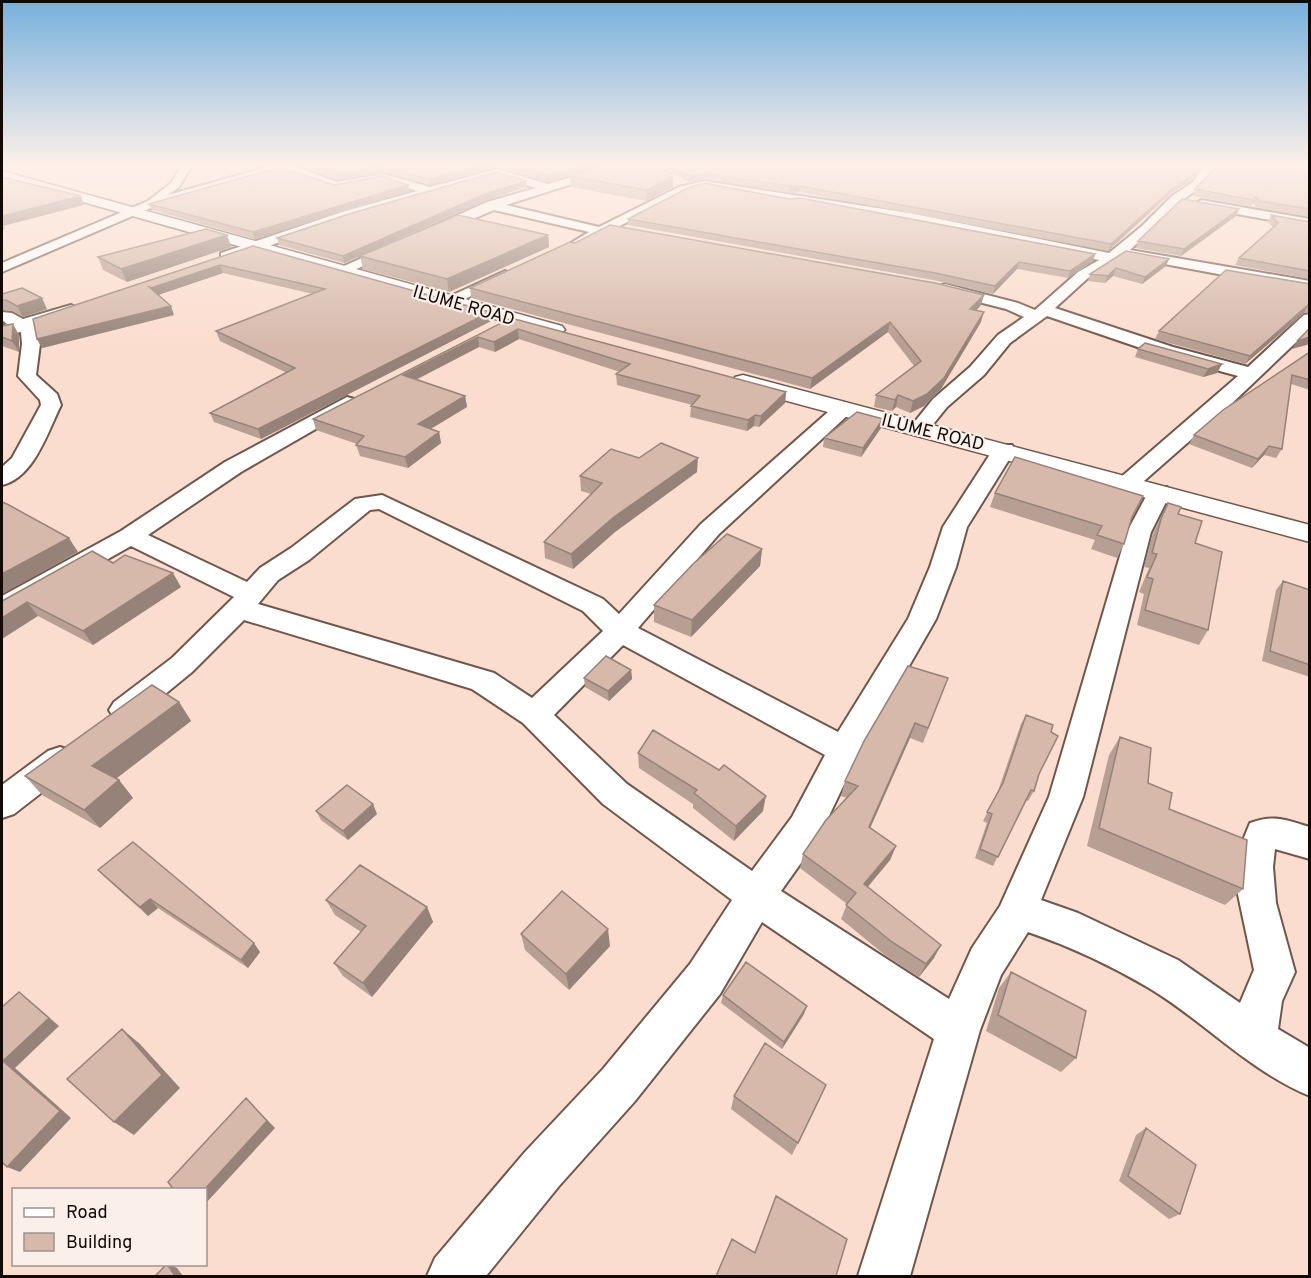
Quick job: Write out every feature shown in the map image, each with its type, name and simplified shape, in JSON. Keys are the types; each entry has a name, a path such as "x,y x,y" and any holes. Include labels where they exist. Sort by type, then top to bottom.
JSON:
{"street":[{"path":"2,268 104,225"},
{"name":"ILUME ROAD","path":"190,225 579,337"},
{"path":"213,261 318,225"},
{"path":"342,270 449,225"},
{"path":"578,225 635,233"},
{"path":"567,248 612,225"},
{"path":"950,225 1310,286"},
{"path":"919,429 940,403 977,371 1004,339 1040,313 1083,275 1116,254 1151,225"},
{"path":"450,300 515,271"},
{"path":"932,286 1123,334 1167,351 1251,374"},
{"path":"2,331 88,305"},
{"path":"2,314 29,330 31,344 27,376 50,399 51,405 21,462 2,478"},
{"path":"481,335 512,318"},
{"path":"884,1276 958,1030 986,962 1014,919 1066,797 1139,532 1144,488 1184,437 1268,356 1294,345 1310,319"},
{"name":"ILUME ROAD","path":"724,377 1004,450 1310,534"},
{"path":"2,607 130,536 234,467 363,395"},
{"path":"534,715 620,631 710,529 843,409"},
{"path":"453,1276 542,1170 619,1085 705,979 756,896 806,828 844,750 922,619 943,567 955,527 1004,450"},
{"path":"2,804 182,665 269,574 300,554 363,504 382,502 593,605 620,631 844,750"},
{"path":"130,536 246,600 252,613 483,681 534,715 615,794 756,896 958,1030"},
{"path":"1254,1039 1262,998 1275,972 1254,882 1254,857 1263,834 1270,832 1310,843"},
{"path":"1014,919 1024,912 1064,926 1164,974 1254,1039 1310,1074"}],"building":[{"path":"226,225 277,225 253,232"},
{"path":"317,225 415,225 343,256 277,238"},
{"path":"435,225 501,225 548,235 447,279 360,256"},
{"path":"610,225 935,283 984,295 970,309 984,312 944,378 927,394 913,401 898,395 895,400 876,395 921,361 890,322 812,378 470,288 570,242 575,243"},
{"path":"660,225 940,225 1095,254 1070,271 1019,262 995,286 935,273"},
{"path":"1007,225 1132,225 1111,244"},
{"path":"1155,225 1217,225 1184,249 1138,241"},
{"path":"1276,225 1310,225 1310,271 1239,258"},
{"path":"206,229 227,235 121,269 98,257"},
{"path":"253,246 490,312 258,429 210,413 295,368 216,331 325,289 220,265 151,288 148,286 171,306 37,339 33,319"},
{"path":"1126,251 1169,259 1145,277 1116,268 1108,276 1090,274"},
{"path":"1226,270 1310,284 1310,305 1250,356 1159,331"},
{"path":"22,288 42,298 17,306 2,300 2,294"},
{"path":"511,318 786,392 761,416 755,415 748,420 691,406 700,396 616,374 630,364 518,329 494,342 478,337 403,375 465,396 418,424 439,432 405,457 356,445 364,436 313,419"},
{"path":"13,324 12,341 2,337 2,326"},
{"path":"1310,328 1310,337 1297,341"},
{"path":"1145,343 1222,364 1208,369 1138,349"},
{"path":"1310,352 1310,380 1292,375 1282,449 1269,446 1258,459 1194,435 1223,410"},
{"path":"857,412 883,419 863,448 824,438"},
{"path":"661,443 698,458 614,517 571,554 544,542 602,483 580,476 611,449 639,458"},
{"path":"1015,457 1143,496 1132,517 1124,544 1097,535 1102,526 995,493"},
{"path":"2,502 7,504 69,538 2,574"},
{"path":"1168,503 1181,507 1178,514 1202,521 1195,543 1222,552 1208,630 1145,610 1153,579 1147,577 1157,554 1152,553"},
{"path":"727,534 762,549 692,620 654,605 693,564"},
{"path":"92,551 113,563 125,555 173,573 83,631 27,602 2,618 2,601"},
{"path":"1283,581 1310,590 1310,665 1270,651"},
{"path":"606,656 631,670 608,691 584,678"},
{"path":"908,666 948,678 928,728 915,723 869,827 896,846 864,884 941,945 926,964 892,942 846,905 856,893 803,854 826,820 858,786 845,781 864,741"},
{"path":"152,685 179,702 92,766 119,780 84,810 25,776"},
{"path":"1026,715 1053,725 1051,732 1058,736 1039,774 1034,791 1031,790 998,857 980,849 992,814 987,812 1003,783"},
{"path":"653,730 719,770 724,765 766,796 736,826 694,793 697,790 638,753"},
{"path":"1120,737 1151,748 1148,783 1172,793 1169,809 1247,840 1243,889 1099,828"},
{"path":"347,785 373,804 343,831 316,811"},
{"path":"133,842 254,943 241,960 150,899 140,907 98,870"},
{"path":"360,865 427,907 363,983 334,963 366,926 326,900"},
{"path":"562,891 608,929 566,974 521,934"},
{"path":"746,962 807,1006 784,1042 723,995"},
{"path":"1011,972 1086,1011 1076,1058 998,1015"},
{"path":"19,992 49,1018 3,1061 60,1111 7,1167 2,1162 2,1007"},
{"path":"122,1029 162,1075 114,1122 67,1079"},
{"path":"765,1043 826,1085 798,1143 734,1096"},
{"path":"246,1098 267,1121 206,1188 172,1188 168,1182"},
{"path":"1146,1128 1196,1165 1180,1214 1128,1176"},
{"path":"776,1196 847,1239 836,1276 716,1276 732,1239 755,1253"},
{"path":"165,1266 168,1266 175,1276 155,1276"}]}
